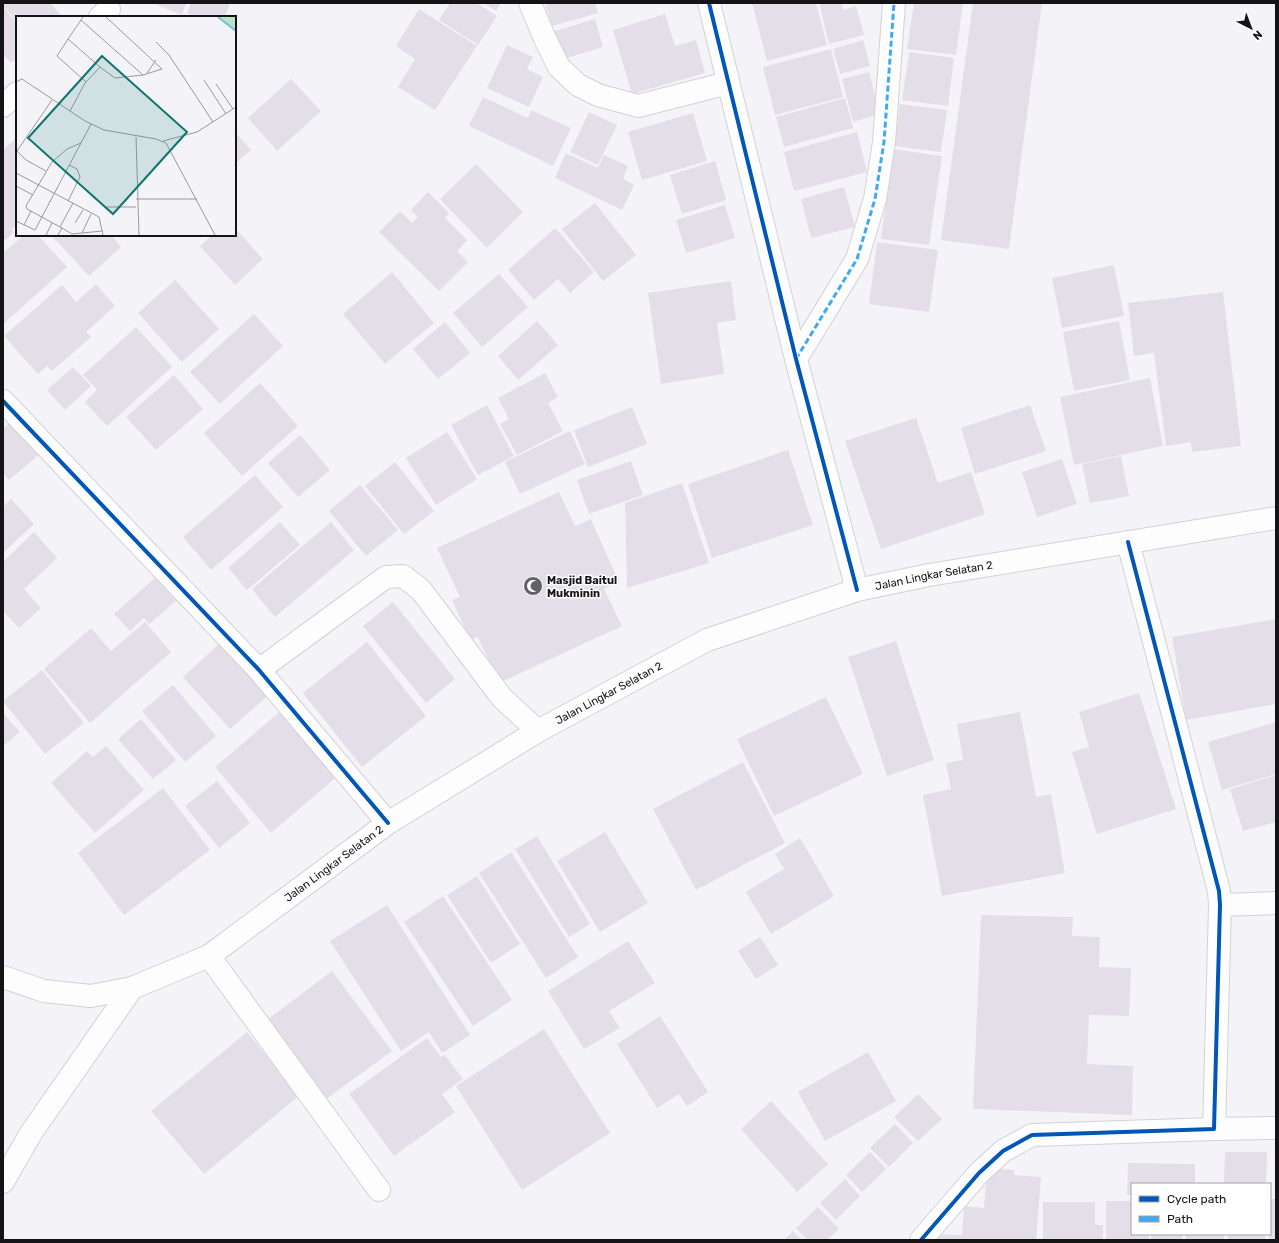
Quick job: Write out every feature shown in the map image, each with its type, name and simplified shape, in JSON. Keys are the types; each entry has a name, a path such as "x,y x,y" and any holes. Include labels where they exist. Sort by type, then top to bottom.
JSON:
{"main road":[{"path":"530,3 559,67 578,84 598,95 638,106 728,83"},
{"path":"709,3 796,359 857,590"},
{"path":"796,359 857,259 875,199 884,142 894,3"},
{"path":"3,106 16,94"},
{"path":"3,400 259,670 388,823"},
{"name":"Jalan Lingkar Selatan 2","path":"3,977 44,990 91,996 132,988 209,956 388,823 538,731 707,640 857,590 930,575 1276,518"},
{"path":"1128,542 1219,891 1220,905 1214,1129"},
{"path":"259,670 386,576 403,576 421,590 502,698 538,731"},
{"path":"1220,905 1276,903"},
{"path":"209,956 379,1190"},
{"path":"3,1182 31,1133 132,988"},
{"path":"921,1240 979,1173 1003,1151 1032,1135 1276,1128"}],"building":[{"path":"3,3 50,3 62,16 16,16 16,20 3,6"},
{"path":"152,3 186,3 182,15"},
{"path":"191,3 230,3 225,16 194,16 187,13"},
{"path":"450,3 477,3 497,16 478,45 439,20"},
{"path":"483,3 501,3 496,11"},
{"path":"545,3 595,3 598,13 552,26"},
{"path":"752,3 816,3 827,45 767,61"},
{"path":"819,3 842,3 843,10 856,6 864,35 829,44"},
{"path":"914,3 963,3 956,55 907,49"},
{"path":"973,3 1042,3 1009,249 941,240"},
{"path":"3,7 16,22 16,59 11,63 3,54"},
{"path":"419,9 477,46 435,110 398,87 415,59 396,46"},
{"path":"665,14 675,46 696,40 705,73 632,94 613,30"},
{"path":"595,19 603,47 560,60 552,32"},
{"path":"863,40 870,66 840,74 833,49"},
{"path":"507,45 533,57 527,69 543,77 529,107 487,88"},
{"path":"831,49 843,97 775,115 763,67"},
{"path":"909,52 954,58 948,106 902,100"},
{"path":"869,72 880,114 853,122 842,79"},
{"path":"291,79 321,111 277,151 248,118"},
{"path":"483,97 528,118 531,110 571,128 553,166 469,126"},
{"path":"845,98 853,128 784,147 776,117"},
{"path":"900,104 947,110 941,152 894,146"},
{"path":"589,112 617,125 598,165 570,152"},
{"path":"693,113 707,161 642,180 628,132"},
{"path":"857,132 867,172 794,191 784,152"},
{"path":"236,133 251,150 236,163"},
{"path":"16,138 16,226 12,229 14,232 3,242 3,150"},
{"path":"893,149 942,156 929,245 881,239"},
{"path":"566,153 598,168 604,155 628,166 623,179 634,185 622,210 555,178"},
{"path":"715,161 726,200 682,214 670,175"},
{"path":"476,164 523,212 487,248 440,199"},
{"path":"844,187 855,227 811,238 801,199"},
{"path":"428,192 449,213 445,218 467,240 457,251 468,262 439,291 379,232 400,211 412,223 418,217 411,210"},
{"path":"595,203 636,255 603,281 562,229"},
{"path":"725,205 735,238 686,253 676,220"},
{"path":"555,228 594,272 570,293 558,279 534,300 508,270"},
{"path":"236,229 263,259 235,285 200,246 211,236 236,236"},
{"path":"23,236 39,236 67,267 3,324 3,253"},
{"path":"52,236 112,236 121,247 89,276"},
{"path":"877,242 938,250 929,312 869,304"},
{"path":"1114,265 1124,316 1062,328 1052,278"},
{"path":"392,272 434,323 385,364 343,314"},
{"path":"499,274 528,307 482,347 453,313"},
{"path":"175,280 219,329 182,362 138,313"},
{"path":"731,281 736,320 717,323 724,374 661,384 648,293"},
{"path":"96,284 115,306 86,332 91,337 52,371 47,366 38,374 4,336 62,285 76,302"},
{"path":"1223,292 1241,446 1192,452 1191,442 1166,446 1154,353 1134,356 1128,303"},
{"path":"254,314 283,346 220,404 190,372"},
{"path":"537,321 558,345 518,380 498,356"},
{"path":"1119,321 1130,380 1074,391 1063,332"},
{"path":"445,322 470,353 438,379 413,349"},
{"path":"136,327 172,367 107,426 85,402 97,390 83,375"},
{"path":"73,367 91,386 65,410 47,390"},
{"path":"545,373 558,397 548,403 563,431 517,455 500,424 509,419 498,398"},
{"path":"174,375 203,409 156,450 126,417"},
{"path":"1150,378 1163,446 1074,465 1060,397"},
{"path":"260,383 298,426 242,476 204,433"},
{"path":"487,405 514,456 478,475 451,425"},
{"path":"1030,405 1046,451 975,474 961,428"},
{"path":"632,407 647,444 588,467 574,430"},
{"path":"916,418 938,483 971,472 985,514 881,549 845,441"},
{"path":"13,420 42,452 9,480 3,473 3,429"},
{"path":"570,431 585,464 520,494 505,462"},
{"path":"447,432 477,479 436,505 406,458"},
{"path":"300,435 330,470 298,497 268,463"},
{"path":"788,450 813,525 712,558 688,484"},
{"path":"1121,456 1129,496 1090,503 1082,464"},
{"path":"1062,459 1077,504 1037,517 1022,472"},
{"path":"631,461 643,495 589,514 577,480"},
{"path":"395,462 434,511 404,534 365,486"},
{"path":"255,475 283,507 211,570 183,537"},
{"path":"682,483 709,563 627,588 625,503"},
{"path":"360,485 398,530 366,556 329,511"},
{"name":"Masjid Baitul Mukminin","path":"559,492 575,526 591,519 619,582 604,589 622,626 499,683 478,637 470,640 452,600 460,597 437,548"},
{"path":"11,499 34,524 3,553 3,507"},
{"path":"280,522 300,545 247,590 228,568"},
{"path":"331,522 354,550 275,617 252,589"},
{"path":"34,532 57,558 24,589 41,608 19,628 3,611 3,562"},
{"path":"155,578 176,601 149,624 144,618 130,631 114,614"},
{"path":"393,602 455,679 426,703 363,626"},
{"path":"1276,619 1276,704 1186,720 1172,637"},
{"path":"145,622 171,652 90,723 44,669 91,628 111,651"},
{"path":"896,641 934,760 887,776 848,657"},
{"path":"221,642 269,695 230,729 183,677"},
{"path":"367,642 426,716 362,767 303,693"},
{"path":"42,670 84,723 45,754 3,701"},
{"path":"173,685 216,736 185,762 142,711"},
{"path":"1139,693 1176,809 1097,834 1072,752 1089,747 1079,712"},
{"path":"826,697 863,774 774,816 737,739"},
{"path":"284,708 340,774 271,833 215,767"},
{"path":"1020,712 1036,797 1051,794 1065,873 942,896 923,795 951,789 946,763 963,760 957,724"},
{"path":"3,713 20,732 3,746"},
{"path":"141,719 176,760 153,779 118,739"},
{"path":"1276,722 1276,774 1222,790 1208,742"},
{"path":"106,746 144,790 95,833 51,783 87,751 93,757"},
{"path":"743,762 785,843 696,890 653,809"},
{"path":"1276,775 1276,822 1243,831 1230,789"},
{"path":"217,781 250,823 219,848 185,806"},
{"path":"163,788 210,850 124,915 78,853"},
{"path":"605,832 648,903 600,932 557,861"},
{"path":"537,836 590,924 569,937 515,849"},
{"path":"800,838 834,896 771,934 746,892 784,869 775,854"},
{"path":"511,852 578,957 546,978 479,873"},
{"path":"477,876 520,944 491,963 447,895"},
{"path":"443,896 512,1000 473,1026 404,922"},
{"path":"387,905 470,1035 442,1053 429,1032 401,1051 330,941"},
{"path":"981,915 1073,917 1072,936 1100,937 1099,967 1131,968 1129,1016 1089,1015 1087,1064 1133,1066 1132,1115 973,1109"},
{"path":"760,937 778,965 756,979 738,951"},
{"path":"628,941 655,983 609,1011 620,1028 584,1049 548,991"},
{"path":"332,971 392,1051 322,1102 263,1023"},
{"path":"660,1016 708,1092 687,1106 679,1094 657,1108 617,1044"},
{"path":"544,1029 610,1133 522,1190 456,1086"},
{"path":"247,1032 299,1096 204,1174 151,1111"},
{"path":"427,1038 441,1057 445,1055 463,1079 442,1094 455,1112 394,1156 349,1094"},
{"path":"868,1052 896,1101 825,1141 798,1092"},
{"path":"918,1094 942,1119 918,1141 894,1117"},
{"path":"771,1101 828,1164 797,1192 741,1129"},
{"path":"895,1124 913,1143 889,1167 870,1148"},
{"path":"870,1152 886,1169 862,1192 846,1175"},
{"path":"1225,1152 1267,1152 1266,1183 1224,1183"},
{"path":"1128,1163 1195,1164 1195,1183 1131,1183 1131,1195 1127,1195"},
{"path":"987,1168 1014,1170 1014,1175 1041,1177 1036,1240 932,1240 932,1234 962,1235 964,1206 984,1208"},
{"path":"845,1179 860,1196 836,1220 820,1203"},
{"path":"1271,1199 1276,1199 1276,1240 1269,1240 1269,1235 1271,1235"},
{"path":"1106,1201 1131,1201 1131,1235 1149,1235 1149,1240 1106,1240"},
{"path":"1043,1202 1095,1202 1095,1225 1103,1225 1103,1240 1043,1240"},
{"path":"818,1207 839,1229 827,1240 807,1240 796,1228"},
{"path":"793,1231 802,1240 784,1240"},
{"path":"1151,1235 1182,1235 1182,1240 1151,1240"},
{"path":"1186,1235 1224,1235 1224,1240 1186,1240"},
{"path":"1228,1235 1265,1235 1265,1240 1228,1240"}],"marked path":[{"path":"796,359 857,259 875,199 884,142 894,3"}],"cycle path":[{"path":"709,3 796,359 857,590"},
{"path":"3,401 259,670 388,823"},
{"path":"921,1240 979,1173 1003,1151 1032,1135 1214,1129 1220,905 1219,891 1128,542"}],"place":[{"name":"Masjid Baitul Mukminin","path":"533,586"}]}
